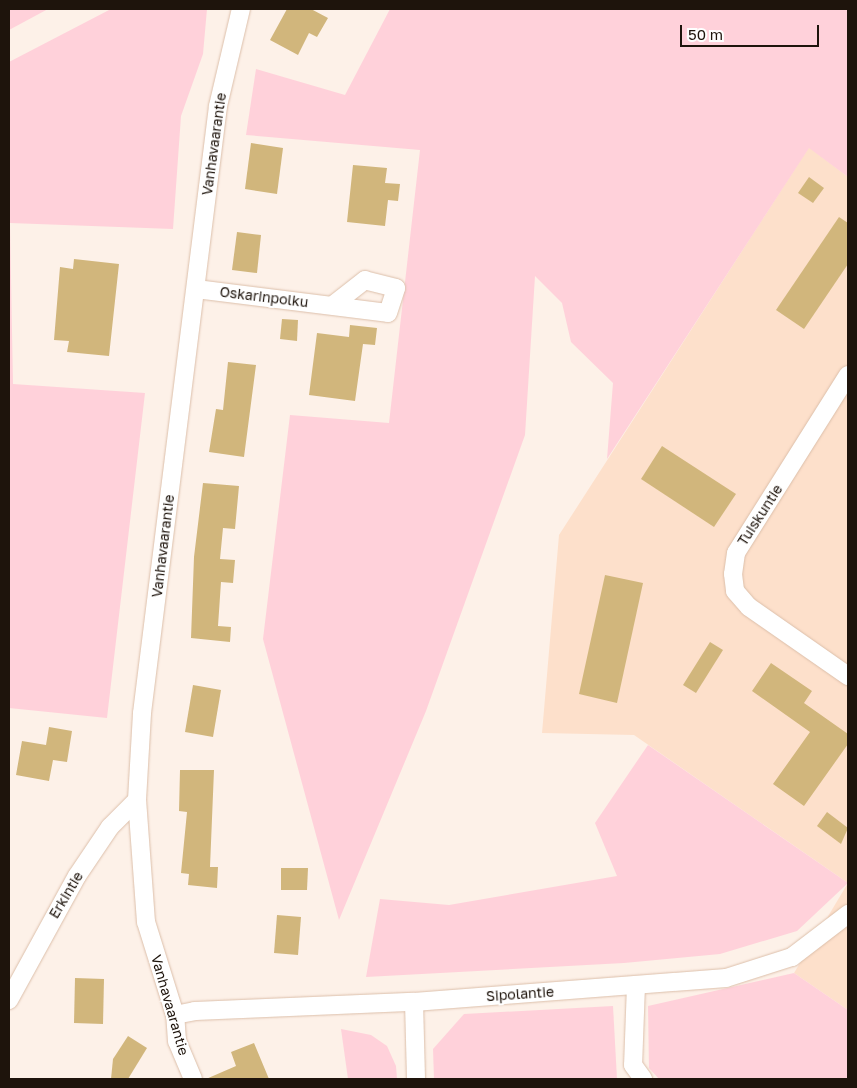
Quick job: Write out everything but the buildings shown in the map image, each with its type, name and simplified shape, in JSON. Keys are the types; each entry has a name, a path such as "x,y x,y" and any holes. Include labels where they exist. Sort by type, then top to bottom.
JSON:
{"street":[{"name":"Vanhavaarantie","path":"193,1079 177,1041 175,1015 146,922 138,800 142,713 218,106 241,9"},
{"name":"Oskarinpolku","path":"196,289 333,306"},
{"name":"Tuiskuntie","path":"848,375 736,553 733,574 736,591 750,607 848,676"},
{"name":"Erkintie","path":"9,1000 77,876 110,827 138,800"},
{"name":"Sipolantie","path":"175,1015 195,1011 414,1002 726,978 792,958 848,914"},
{"path":"636,985 633,1066 642,1079"},
{"path":"414,1002 416,1079"}],"shaded area":[{"path":"9,9 48,9 9,30"},
{"path":"111,9 207,9 203,54 181,116 173,229 10,223 13,384 145,393 107,718 9,708 9,62"},
{"path":"390,9 848,9 848,177 809,148 607,459 613,383 571,342 562,303 535,276 525,435 426,711 339,920 263,639 290,415 389,423 420,150 246,135 256,69 345,95"},
{"path":"809,147 848,177 848,883 634,735 542,733 559,535"},
{"path":"648,745 848,883 797,931 720,954 624,963 366,977 380,899 449,905 617,876 595,823"},
{"path":"848,883 848,1010 794,973"},
{"path":"794,973 848,1010 848,1079 659,1079 649,1068 648,1006"},
{"path":"613,1006 617,1079 434,1079 433,1049 464,1014"},
{"path":"341,1029 371,1035 387,1046 396,1066 397,1079 348,1079"}]}
